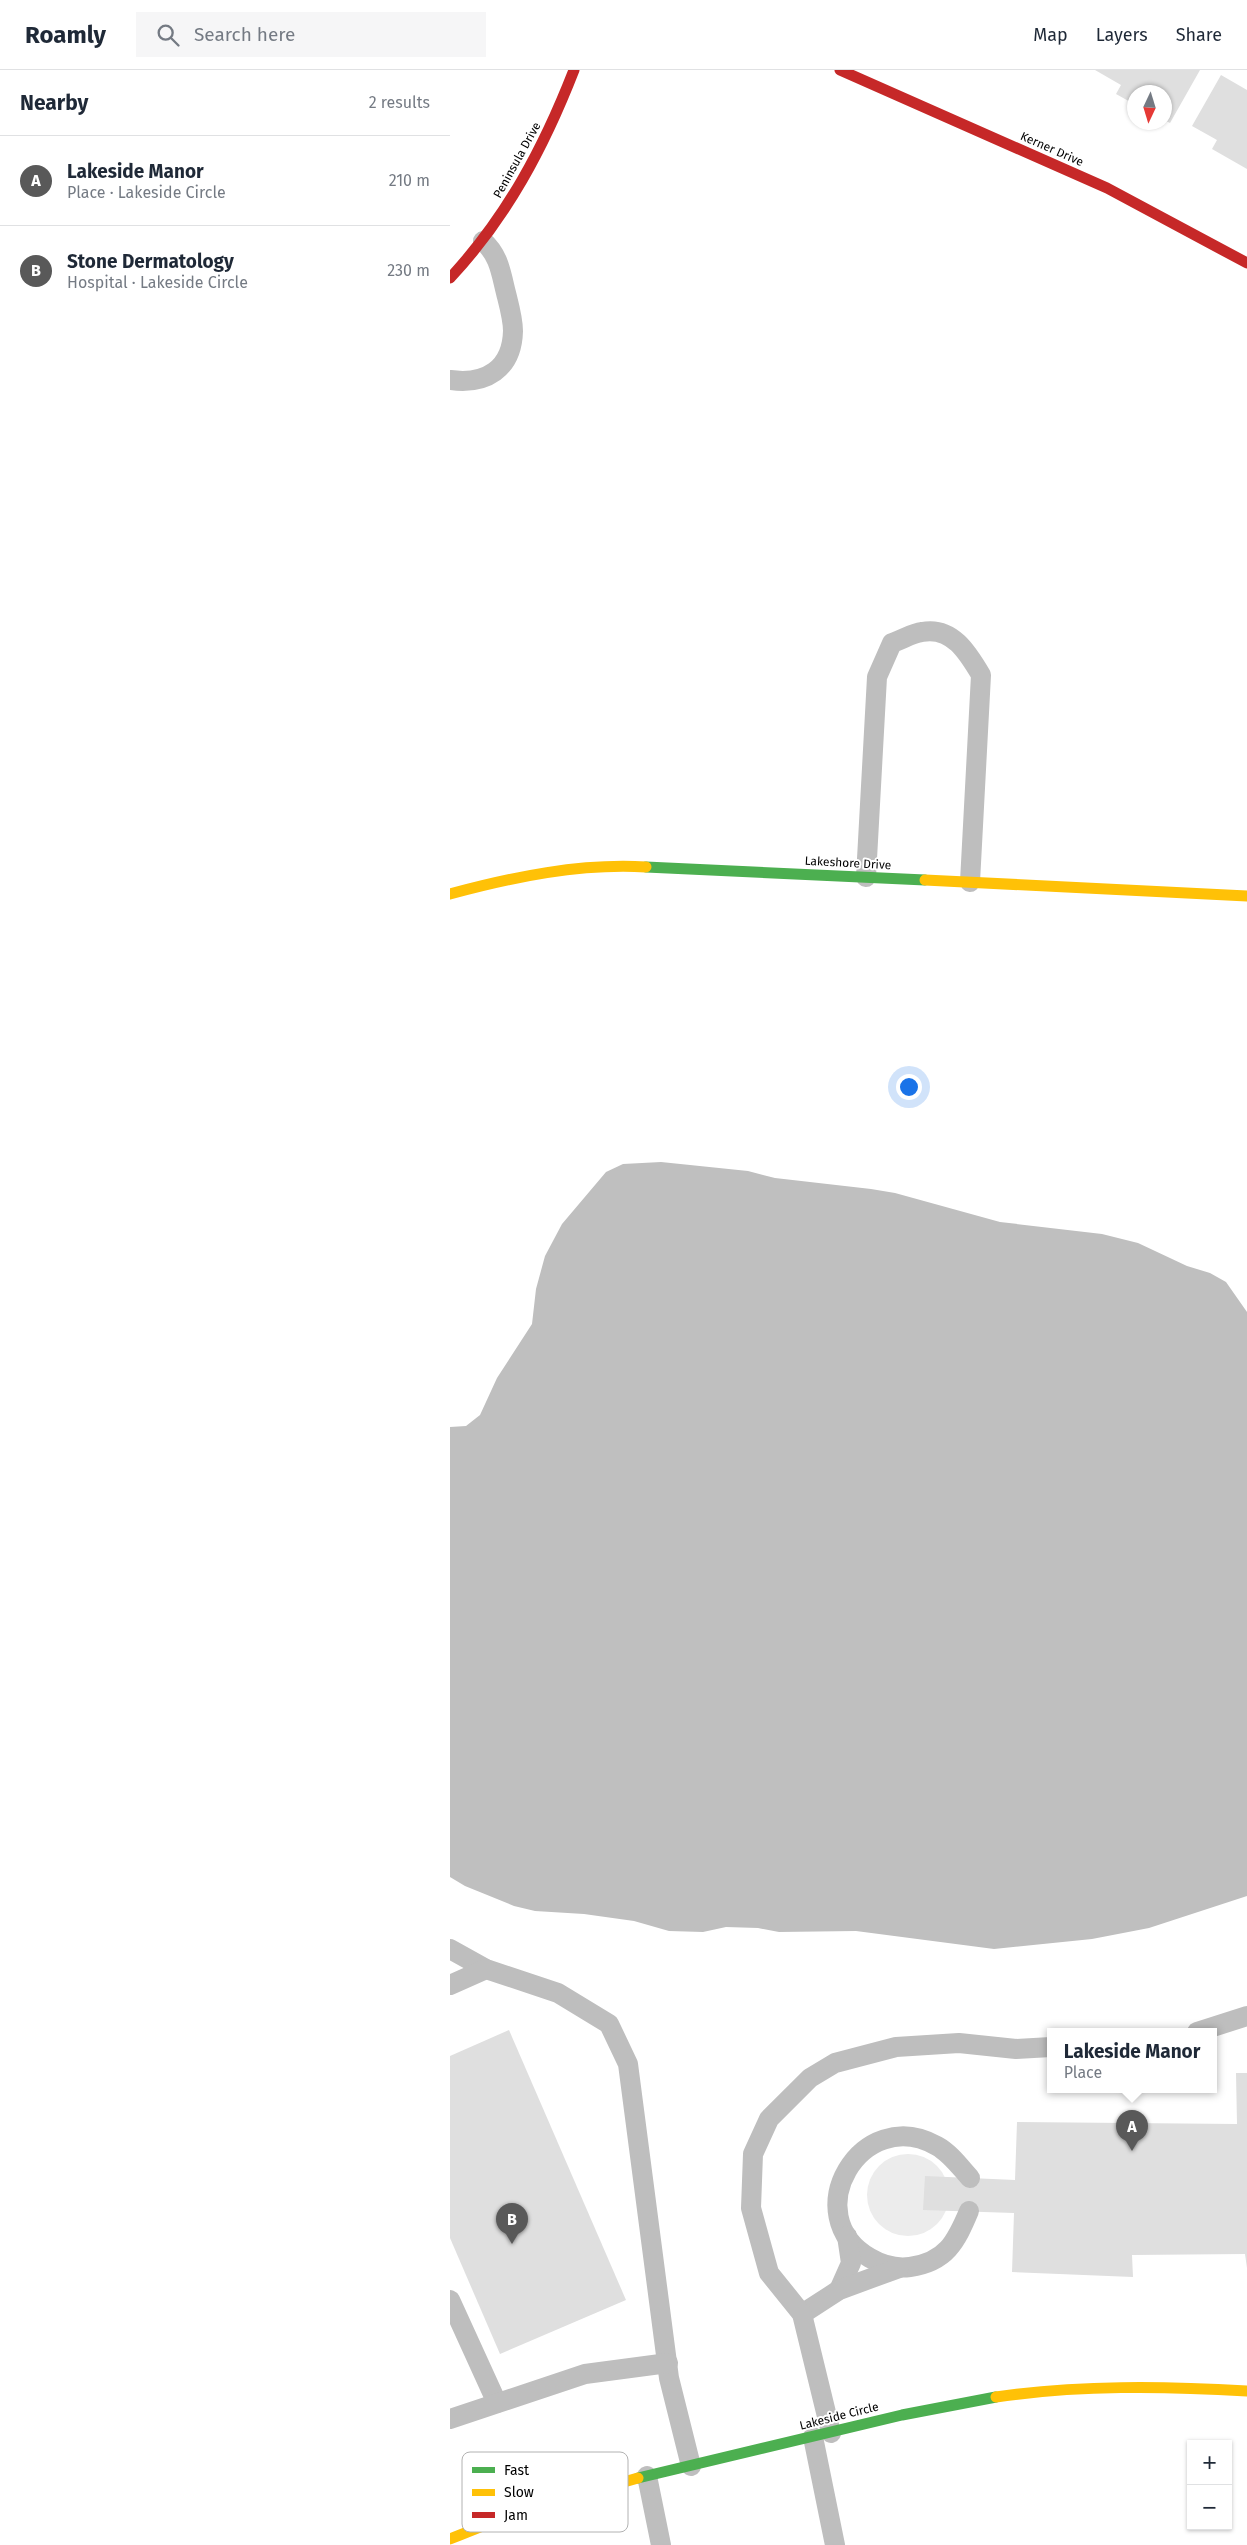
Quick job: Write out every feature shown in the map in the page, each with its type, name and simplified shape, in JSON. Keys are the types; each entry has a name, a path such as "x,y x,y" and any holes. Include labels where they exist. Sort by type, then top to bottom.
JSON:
{"street":[{"name":"Peninsula Drive","path":"450,278 495,227 524,183 558,114 574,70"},
{"name":"Kerner Drive","path":"840,70 1107,188 1247,263"},
{"name":"Lakeshore Drive","path":"450,894 496,882 557,871 632,866 1247,896"},
{"name":"Lakeside Circle","path":"628,2481 951,2404 1056,2390 1150,2386 1247,2391"},
{"name":"Lakeside Circle","path":"450,2539 468,2532"}],"lane":[{"path":"450,380 478,380 498,371 509,356 513,330 510,308 498,261 493,250 483,241"},
{"path":"866,878 877,677 892,644 922,631 946,634 966,649 981,675 970,882"},
{"path":"450,1949 486,1970 558,1993 609,2024 628,2064 668,2363 680,2425 691,2466"},
{"path":"450,1985 486,1970"},
{"path":"1210,2028 1247,2016"},
{"path":"835,2545 822,2435 802,2314 769,2273 751,2208 753,2154 769,2119 810,2078 836,2063 896,2047 959,2043 1016,2049 1047,2047"},
{"path":"839,2290 851,2263 847,2236 839,2216 838,2194 844,2173 857,2156 875,2143 896,2137 918,2138 938,2146 970,2178"},
{"path":"802,2314 839,2290 901,2268 922,2265 942,2256 957,2240 969,2211"},
{"path":"847,2236 861,2253 880,2264 901,2268"},
{"path":"450,2300 496,2403"},
{"path":"450,2419 585,2374 668,2363"},
{"path":"647,2476 661,2545"}],"shaded area":[{"path":"661,1162 748,1171 775,1178 871,1189 895,1193 1000,1222 1102,1234 1138,1243 1187,1266 1210,1273 1226,1282 1247,1312 1247,1896 1149,1928 1092,1939 994,1949 856,1931 779,1932 758,1928 726,1927 703,1932 669,1931 634,1921 584,1914 535,1911 514,1906 465,1886 450,1877 450,1427 466,1426 480,1415 497,1378 532,1324 536,1289 545,1256 562,1224 606,1172 623,1164"},
{"path":"908,2154 924,2157 937,2166 946,2179 949,2195 946,2211 937,2224 924,2233 908,2236 892,2233 879,2224 870,2211 867,2195 870,2179 879,2166 892,2157"}],"building":[{"path":"1095,70 1200,70 1172,119 1172,85 1127,85 1127,100 1116,94 1121,85"},
{"path":"1221,75 1247,90 1247,169 1212,149 1217,140 1192,126"},
{"path":"509,2030 626,2300 500,2354 450,2238 450,2056"},
{"path":"1236,2073 1247,2073 1247,2268 1245,2254 1132,2255 1133,2277 1012,2272 1014,2213 923,2210 925,2176 1015,2180 1017,2122 1237,2124"}],"traffic: fast":[{"path":"646,867 925,880"},
{"path":"638,2478 902,2415 996,2397"}],"traffic: slow":[{"path":"450,894 522,877 572,869 621,866 646,867"},
{"path":"925,880 1247,896"},
{"path":"996,2397 1058,2390 1121,2388 1247,2391"},
{"path":"628,2481 638,2478"},
{"path":"450,2539 468,2532"}],"traffic: jam":[{"path":"450,278 489,231 522,180 537,154 574,70"},
{"path":"840,70 1107,188 1247,263"}],"place":[{"name":"Lakeside Manor","path":"1132,2151"},
{"name":"Stone Dermatology","path":"512,2244"}]}
